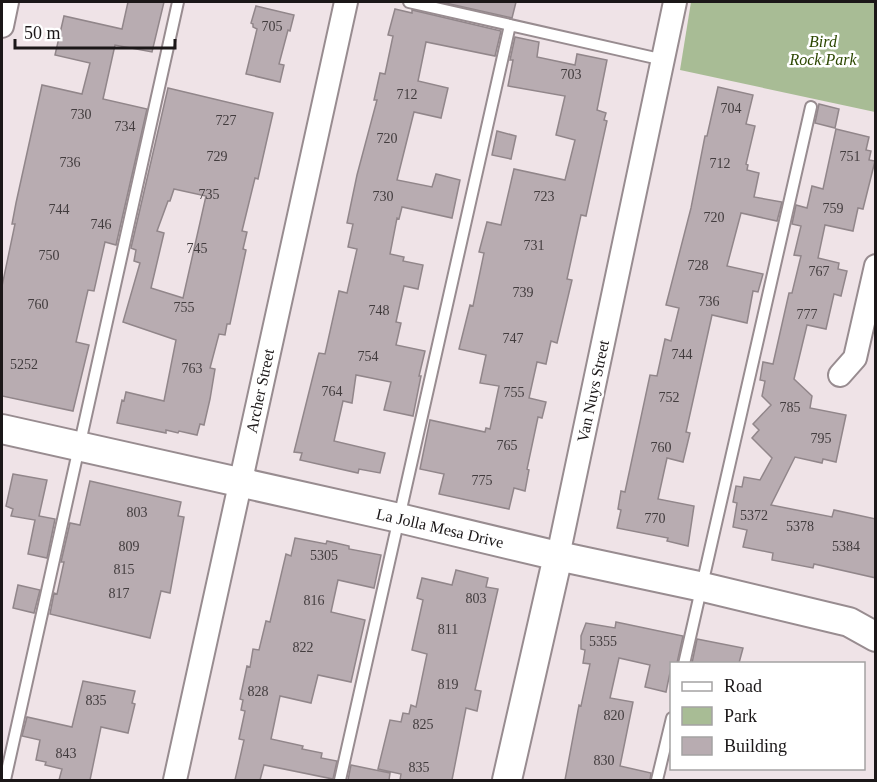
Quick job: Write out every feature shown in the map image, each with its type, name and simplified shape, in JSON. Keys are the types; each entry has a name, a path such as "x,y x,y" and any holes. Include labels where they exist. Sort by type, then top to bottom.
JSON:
{"street":[{"path":"2,26 7,2"},
{"name":"Archer Street","path":"175,780 346,2"},
{"name":"Van Nuys Street","path":"507,780 558,556 675,2"},
{"path":"840,375 855,358 876,266"},
{"name":"La Jolla Mesa Drive","path":"2,429 703,587 849,622 876,638"}],"lane":[{"path":"5,780 178,2"},
{"path":"409,2 664,60"},
{"path":"340,780 510,25"},
{"path":"684,662 811,106"},
{"path":"657,780 670,726"}],"green space":[{"name":"Bird Rock Park","path":"691,2 875,2 875,112 680,70"}],"building":[{"path":"128,2 164,2 152,52 115,45 103,99 147,109 116,245 105,242 94,291 88,290 76,342 89,345 73,411 2,396 2,286 15,224 12,224 16,203 42,85 82,94 90,63 55,55 64,16 122,29"},
{"path":"441,2 516,2 512,18"},
{"path":"256,6 294,15 279,64 284,65 280,82 246,74 257,29 251,23"},
{"path":"395,9 412,13 412,10 501,31 495,56 426,42 418,81 448,88 441,118 414,112 397,180 432,187 436,174 460,180 452,218 402,207 399,219 397,218 390,254 404,257 403,261 423,265 418,289 404,286 396,322 401,323 396,345 425,351 413,416 384,410 391,382 356,375 352,403 343,401 334,441 385,453 380,473 359,469 358,473 300,460 302,453 294,452 318,356 319,353 325,354 339,291 347,293 357,249 348,247 353,224 347,223 377,100 374,100 380,73 385,74 393,36 388,35"},
{"path":"515,37 539,42 537,57 575,65 577,54 607,60 597,110 606,113 604,120 607,121 586,216 581,215 567,279 572,280 557,343 551,341 546,364 537,362 529,398 546,402 542,418 538,417 527,469 529,470 525,491 514,488 509,509 439,494 444,474 420,469 430,420 485,432 486,428 490,429 499,386 480,383 486,355 459,349 470,305 473,306 484,253 479,252 487,222 501,225 514,169 565,180 575,140 556,135 565,96 508,86"},
{"path":"718,87 753,95 746,124 755,126 746,164 748,165 747,170 759,173 754,197 782,202 777,221 741,213 727,266 763,274 758,292 753,291 747,323 712,315 686,432 690,433 683,462 667,458 658,499 694,506 688,546 667,541 668,538 617,528 621,510 618,509 621,491 625,492 650,375 657,376 665,339 671,341 679,308 666,305 691,208 705,136 707,136"},
{"path":"168,88 273,113 258,179 255,178 242,231 247,232 243,249 246,250 230,324 227,324 225,335 219,334 210,368 215,369 210,399 204,425 200,424 197,435 166,430 166,433 117,423 126,392 164,401 176,340 123,322 140,263 134,261 136,250 131,248","holes":["174,189 206,196 183,298 151,288 164,233 157,231"]},
{"path":"819,104 839,109 835,128 815,123"},
{"path":"836,129 869,137 866,150 871,151 869,160 875,161 863,209 858,208 853,231 825,225 818,258 839,263 838,269 847,271 841,296 834,294 826,329 807,325 794,379 812,396 810,408 846,415 836,462 823,459 822,463 795,457 771,505 832,517 834,510 876,519 876,578 814,564 813,568 772,560 773,553 743,547 747,530 733,527 737,503 733,502 736,486 742,487 744,477 760,480 772,458 752,438 759,430 753,424 771,405 762,396 765,381 760,380 763,362 773,364 789,293 792,293 801,256 794,255 801,226 792,224 796,205 807,208 812,186 823,189"},
{"path":"497,131 516,136 511,159 492,155"},
{"path":"13,474 47,480 39,516 55,519 47,558 28,554 35,520 11,516 13,509 6,506"},
{"path":"90,481 181,502 178,516 184,517 170,593 161,591 150,638 50,614 54,593 57,594 64,562 61,562 70,523 80,525"},
{"path":"295,538 326,544 327,541 349,546 349,549 381,555 374,588 338,580 331,612 365,620 351,682 318,675 311,703 280,696 271,739 303,746 302,749 322,753 321,758 337,761 333,779 264,765 260,780 235,780 244,740 239,739 245,711 241,710 243,700 240,699 247,666 250,667 253,649 259,650 266,621 270,622 286,554 291,556"},
{"path":"456,570 488,578 486,587 498,589 475,690 481,691 477,711 466,708 452,780 400,780 401,774 378,769 390,720 401,722 403,713 409,714 411,705 416,707 427,654 412,650 423,600 417,598 422,578 452,585"},
{"path":"18,585 40,590 34,613 13,608"},
{"path":"616,622 683,636 677,662 670,662 666,692 645,687 650,665 619,658 610,698 633,702 620,766 651,773 650,780 565,780 579,705 581,706 590,664 583,663 585,650 581,649 581,636 586,623 615,628"},
{"path":"697,639 743,648 739,662 692,662"},
{"path":"83,681 135,691 132,703 135,704 128,733 101,727 90,780 59,780 62,769 36,760 40,740 22,736 27,717 72,727"},
{"path":"351,765 390,773 389,780 348,780"}]}
